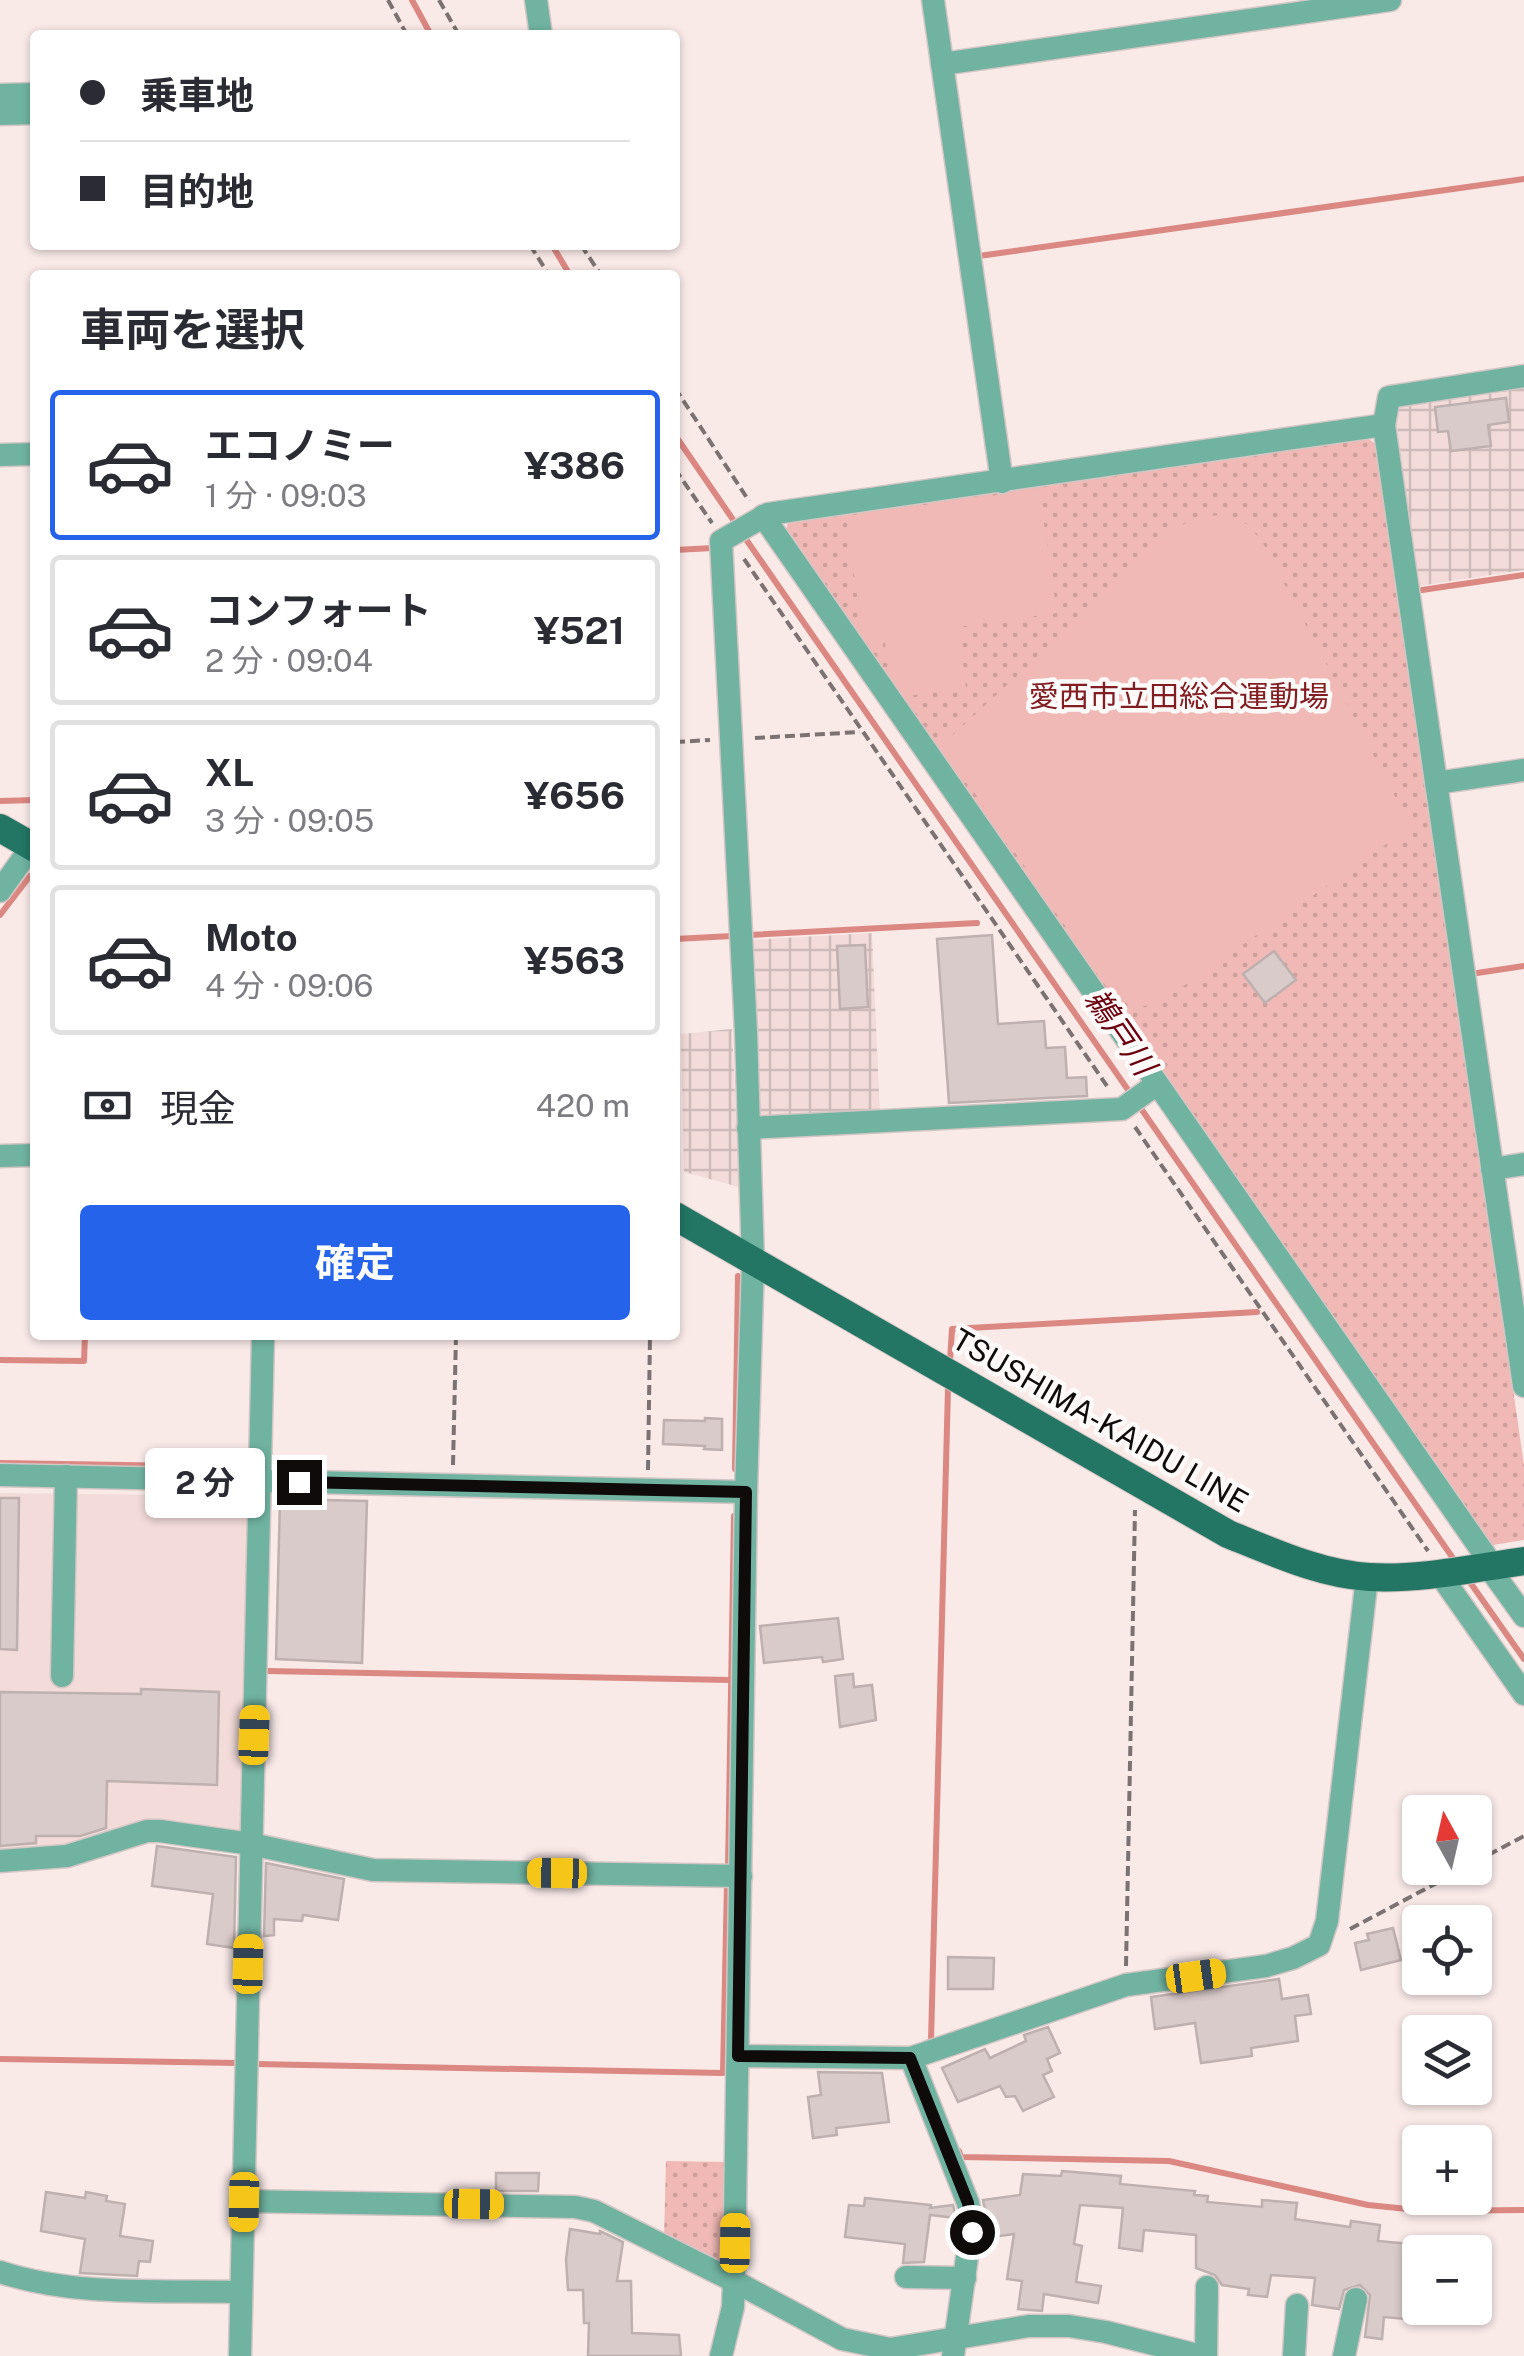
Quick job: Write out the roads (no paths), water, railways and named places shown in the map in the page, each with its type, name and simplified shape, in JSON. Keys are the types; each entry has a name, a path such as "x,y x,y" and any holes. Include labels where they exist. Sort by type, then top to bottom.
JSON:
{"main road":[{"path":"0,828 30,845"},
{"name":"TSUSHIMA-KAIDU LINE","path":"680,1219 1228,1534 1280,1555 1367,1576 1441,1573 1524,1560"}],"street":[{"path":"536,0 540,30"},
{"path":"932,0 1002,482"},
{"path":"942,64 1390,0"},
{"path":"0,95 30,94"},
{"path":"0,114 30,112"},
{"path":"1524,376 1389,397 1384,425 1524,1386"},
{"path":"721,2356 733,2307 734,2280 753,1261 746,1032 721,540 760,517 1384,425"},
{"path":"0,454 30,454"},
{"path":"760,517 1524,1616"},
{"path":"1436,783 1524,770"},
{"path":"0,891 30,852"},
{"path":"748,1128 1124,1107 1154,1086"},
{"path":"0,1156 30,1155"},
{"path":"1492,1169 1524,1164"},
{"path":"240,2356 263,1340"},
{"path":"0,1475 746,1492"},
{"path":"62,1676 66,1476"},
{"path":"1441,1573 1524,1694"},
{"path":"738,2056 910,2058 1126,1985 1266,1966 1319,1945 1326,1921 1367,1576"},
{"path":"0,1860 67,1856 160,1830 373,1870 740,1876"},
{"path":"910,2058 968,2203 972,2232 954,2347"},
{"path":"244,2202 575,2207 594,2211 734,2280 840,2348 954,2347 1029,2326 1068,2326 1204,2356 1207,2288"},
{"path":"0,2272 34,2283 86,2288 242,2292"},
{"path":"906,2277 965,2278"},
{"path":"1344,2356 1356,2298"},
{"path":"1294,2356 1297,2305"}],"waterway":[{"name":"鵜戸川","path":"412,0 428,30"},
{"path":"979,256 1524,179"},
{"name":"鵜戸川","path":"555,250 567,270"},
{"name":"鵜戸川","path":"680,442 736,524"},
{"name":"鵜戸川","path":"743,535 1457,1564"},
{"path":"680,550 713,548"},
{"path":"1422,590 1524,575"},
{"path":"0,801 30,800"},
{"path":"0,915 30,876"},
{"path":"750,935 977,923"},
{"path":"680,939 732,936"},
{"path":"1477,973 1524,966"},
{"path":"735,1469 738,1276"},
{"path":"950,1361 952,1329 1257,1312"},
{"path":"0,1360 84,1361 85,1340"},
{"path":"926,2043 931,2041 948,1388"},
{"path":"0,1463 250,1467 250,1461"},
{"path":"728,1868 734,1516"},
{"name":"鵜戸川","path":"1467,1578 1524,1659"},
{"path":"267,1671 731,1680"},
{"path":"255,2064 723,2073 727,1883"},
{"path":"0,2059 238,2063"},
{"path":"959,2151 961,2157 1169,2161 1368,2205 1427,2211 1524,2210"}],"park label":[{"name":"愛西市立田総合運動場","path":"1179,697"}]}
